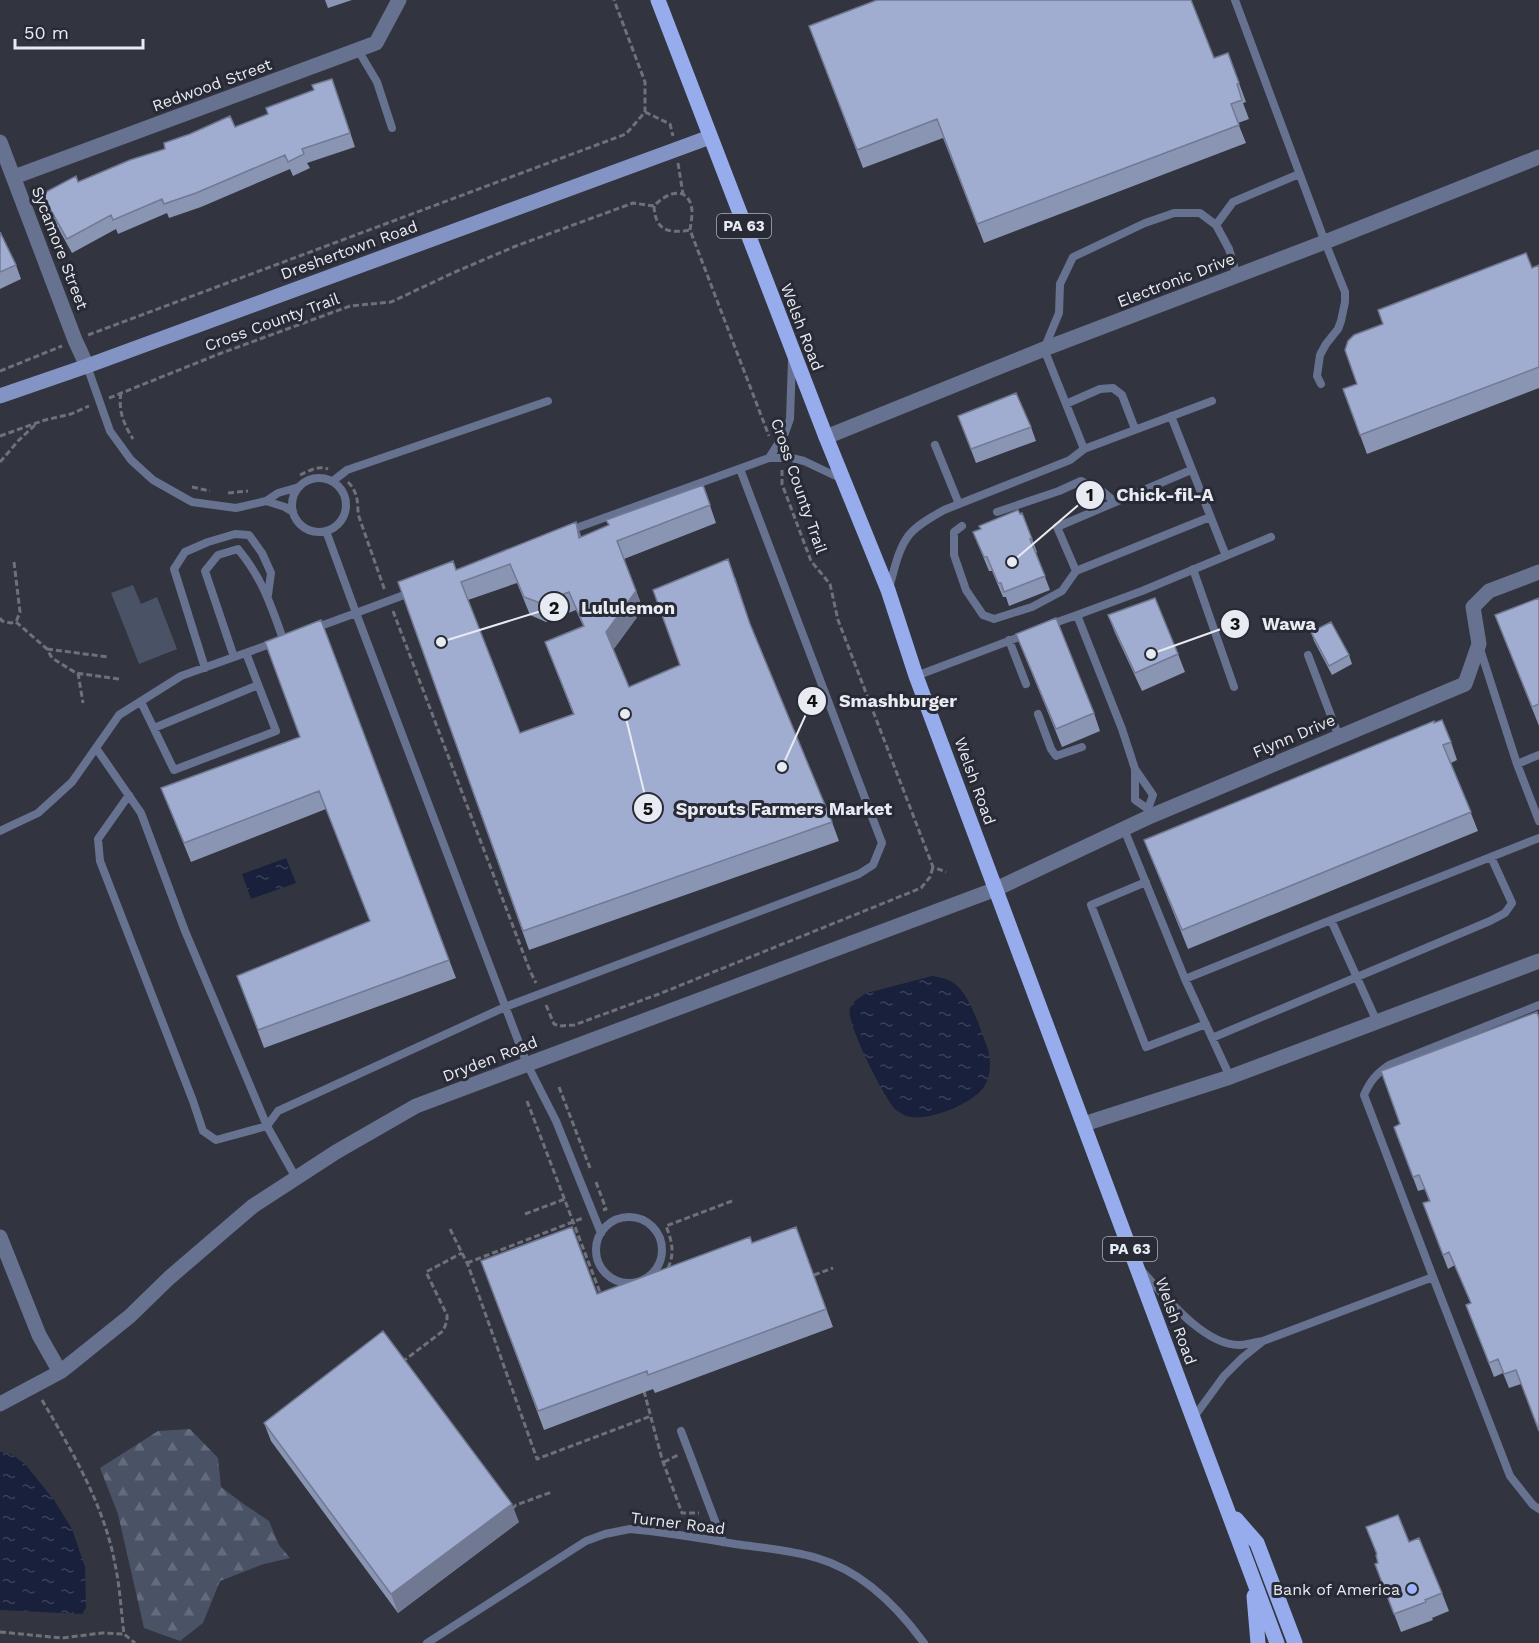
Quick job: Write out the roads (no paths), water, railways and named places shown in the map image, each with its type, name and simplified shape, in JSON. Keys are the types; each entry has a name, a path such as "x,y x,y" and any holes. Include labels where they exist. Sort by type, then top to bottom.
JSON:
{"main road":[{"name":"Welsh Road","path":"658,0 826,437 888,590 916,676 1277,1643"},
{"name":"Dreshertown Road","path":"0,396 710,137"},
{"name":"Welsh Road","path":"1228,1510 1257,1543 1295,1643"},
{"path":"1253,1578 1258,1643"}],"street":[{"name":"Redwood Street","path":"14,177 376,43 399,0"},
{"name":"Sycamore Street","path":"0,142 87,366"},
{"name":"Electronic Drive","path":"826,437 1044,349 1325,242 1539,157"},
{"name":"Flynn Drive","path":"996,888 1124,829 1150,812 1465,684 1479,644 1473,607 1489,591 1539,572"},
{"name":"Dryden Road","path":"0,1404 60,1372 130,1316 169,1278 253,1206 336,1152 416,1106 996,888"},
{"path":"1084,1124 1230,1077 1539,961"},
{"path":"0,1237 39,1335 60,1372"}],"lane":[{"path":"1235,0 1345,292 1345,302 1338,328 1320,355 1317,376 1321,384"},
{"path":"358,50 377,82 392,128"},
{"path":"1215,225 1233,202 1299,174"},
{"path":"1084,449 1044,349 1059,313 1060,284 1073,257 1145,223 1174,213 1200,213 1215,225 1229,249 1237,276"},
{"path":"774,455 789,419 793,352"},
{"path":"87,366 110,431 131,460 153,480 192,502 236,508 266,501 278,493 299,487"},
{"path":"1066,404 1100,390 1113,388 1122,395 1135,429"},
{"path":"333,481 347,470 548,401"},
{"path":"888,590 902,545 910,533 925,521 944,510 1070,460 1084,449 1212,401"},
{"path":"1171,416 1226,556"},
{"path":"935,445 959,504"},
{"path":"563,532 774,455 804,461 843,480"},
{"path":"129,795 98,839 100,861 203,1131 216,1140 267,1126 278,1111 505,1007 859,874 873,865 882,843 740,469"},
{"path":"1076,571 1057,527 1191,470"},
{"path":"315,478 333,481 345,495 345,513 341,521 326,531 318,532 302,526 293,512 294,494 306,481 315,478"},
{"path":"997,512 1081,481 1101,490 1115,502"},
{"path":"266,501 293,512"},
{"path":"962,526 954,532 954,555 966,590 983,615 994,619 1032,607 1062,591 1076,571 1210,517"},
{"path":"326,531 527,1064 556,1121 601,1233 597,1243 600,1265 606,1274 616,1280 626,1282 637,1282 647,1278 655,1270 662,1250 660,1239 647,1223 638,1218 627,1217 608,1225 601,1233"},
{"path":"205,668 174,569 185,552 235,534 249,535 262,553 271,573 267,595"},
{"path":"916,676 1142,591 1271,537"},
{"path":"234,657 205,571 218,555 238,549 248,561 267,595 283,639"},
{"path":"1193,569 1234,687"},
{"path":"302,632 422,588"},
{"path":"1077,615 1122,729 1135,769 1153,795 1150,812 1135,800 1135,769"},
{"path":"0,831 38,813 72,782 120,715 181,676 293,636"},
{"path":"1009,640 1026,684"},
{"path":"1479,644 1517,764 1538,816"},
{"path":"141,702 174,770 276,731 246,653"},
{"path":"1308,655 1339,737"},
{"path":"154,728 258,685"},
{"path":"1038,714 1051,749 1056,756 1082,747"},
{"path":"96,748 141,813 185,931 267,1126 296,1178"},
{"path":"1517,764 1539,755"},
{"path":"1124,829 1185,980 1230,1077"},
{"path":"1185,980 1539,838"},
{"path":"1212,1038 1505,913 1512,903 1491,857"},
{"path":"1146,882 1091,905 1146,1047 1206,1024"},
{"path":"1331,920 1377,1022"},
{"path":"1539,1005 1389,1065 1369,1082 1364,1095 1510,1476 1533,1505 1539,1509"},
{"path":"1136,1263 1195,1326 1220,1341 1239,1345 1263,1341 1432,1277"},
{"path":"1193,1418 1224,1376 1263,1341"},
{"path":"681,1431 723,1542"},
{"name":"Turner Road","path":"427,1643 577,1546 595,1537 630,1529 798,1553 834,1564 881,1594 924,1643"}],"water":[{"path":"286,858 296,883 251,899 242,874"},
{"path":"932,976 952,982 966,996 988,1049 989,1072 987,1081 980,1092 961,1105 938,1114 915,1117 896,1110 890,1102 859,1043 853,1028 850,1008 855,1001 867,993"},
{"path":"0,1452 11,1454 25,1464 54,1500 72,1529 85,1567 86,1608 82,1614 0,1610"}],"place":[{"name":"Chick-fil-A","path":"1012,562"},
{"name":"Lululemon","path":"441,642"},
{"name":"Wawa","path":"1151,654"},
{"name":"Sprouts Farmers Market","path":"625,714"},
{"name":"Smashburger","path":"782,767"},
{"name":"Bank of America","path":"1412,1589"}]}
